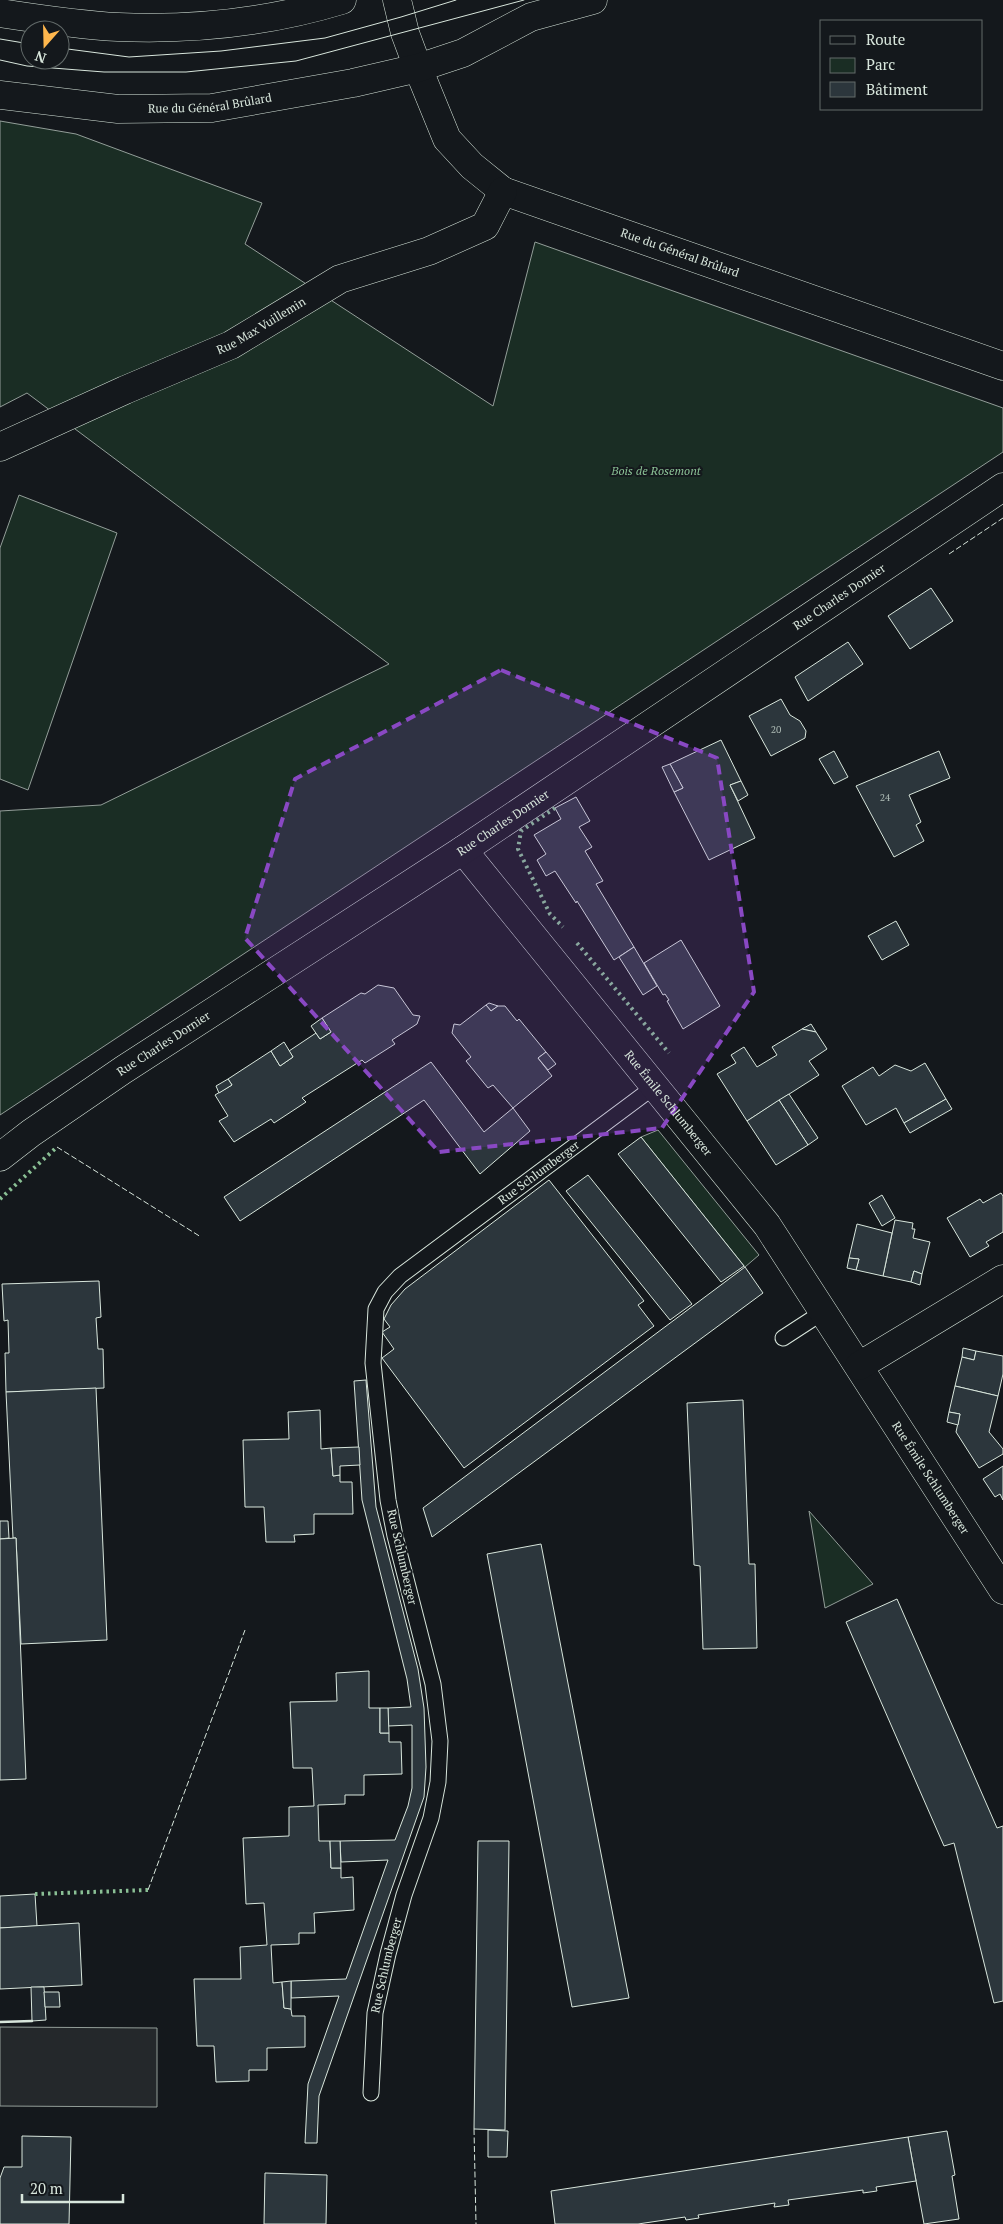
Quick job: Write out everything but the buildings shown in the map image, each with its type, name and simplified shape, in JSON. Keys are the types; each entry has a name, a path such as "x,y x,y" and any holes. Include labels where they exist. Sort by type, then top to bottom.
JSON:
{"street":[{"path":"0,13 118,27 182,28 248,20 342,0"},
{"name":"Rue du Général Brûlard","path":"397,0 405,33 447,139 472,166 504,191 1003,366"},
{"path":"418,68 463,53 531,17 593,0"},
{"name":"Rue du Général Brûlard","path":"0,95 118,109 212,108 353,83 418,68"},
{"name":"Rue Max Vuillemin","path":"0,447 125,390 231,345 340,279 429,251 485,226 504,191"},
{"name":"Rue Charles Dornier","path":"0,1157 123,1070 463,850 1003,487"},
{"name":"Rue Émile Schlumberger","path":"463,850 767,1225 1003,1590"},
{"path":"859,1366 1003,1279"}],"lane":[{"name":"Rue Schlumberger","path":"371,2093 375,2013 388,1954 404,1896 431,1818 438,1782 440,1741 433,1684 395,1536 388,1500 373,1363 376,1309 385,1292 400,1276 654,1086"},
{"path":"784,1338 823,1312"}],"highlighted area":[{"path":"501,670 717,758 754,992 662,1128 439,1152 245,938 295,779"}],"green space":[{"name":"Bois de Rosemont","path":"0,121 76,134 262,203 245,244 493,406 535,242 1003,408 1003,452 0,1115 0,811 101,805 389,664 27,393 0,407"},
{"path":"19,495 117,533 28,790 0,779 0,548"},
{"path":"658,1130 759,1255 745,1267 641,1137"},
{"path":"809,1511 873,1584 825,1608"}],"shaded area":[{"path":"0,2027 157,2028 157,2107 0,2106"}],"tram line":[{"path":"70,49 129,57 221,51 325,38 456,0"},
{"path":"0,60 27,66 104,72 186,72 296,61 524,0"},
{"path":"0,39 20,42"}],"hedge":[{"path":"555,808 521,831 518,849 550,914 563,927"},
{"path":"577,943 669,1053"},
{"path":"0,1199 57,1147"},
{"path":"35,1894 148,1890"}],"fence":[{"path":"949,554 1003,518"},
{"path":"57,1147 201,1237"},
{"path":"148,1890 245,1630"},
{"path":"474,2129 476,2224"}],"wall":[{"path":"0,2022 32,2021"}]}
